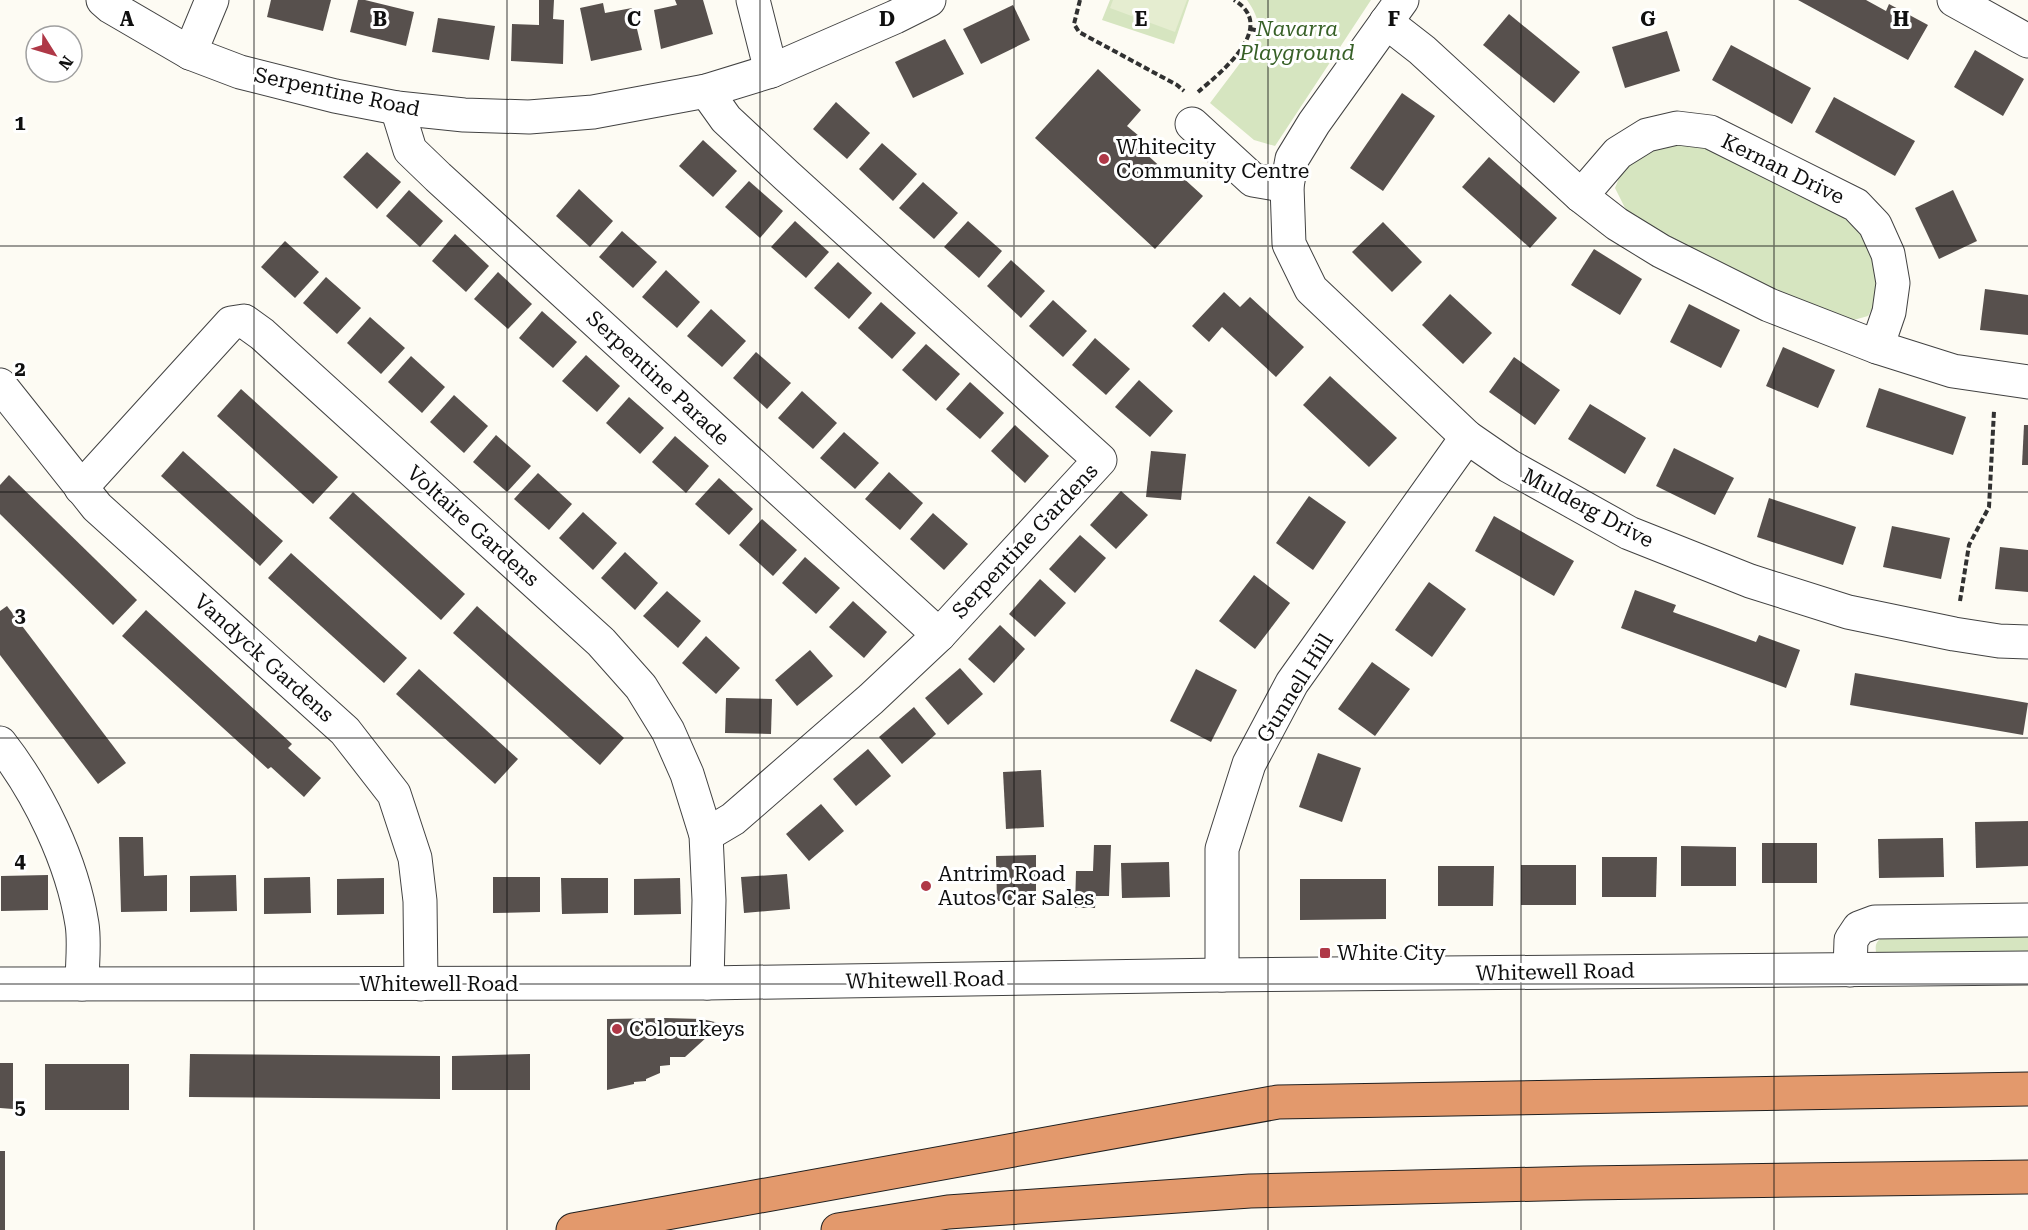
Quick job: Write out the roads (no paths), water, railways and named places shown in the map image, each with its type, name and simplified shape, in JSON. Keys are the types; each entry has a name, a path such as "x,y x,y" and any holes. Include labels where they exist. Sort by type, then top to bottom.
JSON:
{"highway":[{"path":"573,1230 1278,1102 2028,1089"},
{"path":"838,1230 948,1212 1250,1191 1582,1183 2028,1178"}],"street":[{"name":"Serpentine Road","path":"103,0 111,7 190,53 240,72 335,96 397,108 529,117 593,112 706,92 771,71 895,17 928,0"},
{"path":"190,53 212,0"},
{"path":"753,0 771,71"},
{"path":"1954,0 2028,41"},
{"path":"1394,11 1422,50 1581,196 1617,224 1660,251 1769,305 1877,347 1953,371 2028,382"},
{"name":"Mulderg Drive","path":"1394,11 1314,123 1292,159 1287,186 1289,244 1311,289 1467,437 1509,466 1629,533 1750,581 1837,609 1954,634 1999,641 2028,642"},
{"name":"Serpentine Gardens","path":"706,92 726,119 1100,460 939,635 871,699 733,819 706,835"},
{"name":"Serpentine Parade","path":"397,108 410,150 424,164 939,635"},
{"path":"1192,124 1253,180 1287,186"},
{"name":"Kernan Drive","path":"1581,196 1618,153 1647,135 1677,128 1710,132 1856,205 1875,225 1888,254 1893,283 1889,312 1877,347"},
{"name":"Voltaire Gardens","path":"81,488 231,323 244,321 262,334 601,642 641,687 668,731 687,774 706,835 709,900 708,983"},
{"name":"Vandyck Gardens","path":"0,385 97,507 345,731 394,795 415,858 420,901 421,984"},
{"name":"Gunnell Hill","path":"1222,975 1222,849 1249,764 1292,683 1467,437"},
{"path":"0,743 43,809 71,875 82,926 82,984"},
{"path":"1850,970 1851,940 1858,928 1875,922 2028,920"},
{"name":"Whitewell Road","path":"0,984 708,983 1222,975 2028,968"}],"place":[{"name":"Whitecity Community Centre","path":"1104,159"},
{"name":"Antrim Road Autos Car Sales","path":"926,886"},
{"name":"White City","path":"1325,953"},
{"name":"Colourkeys","path":"617,1029"}],"park label":[{"name":"Navarra Playground","path":"1297,41"}]}
